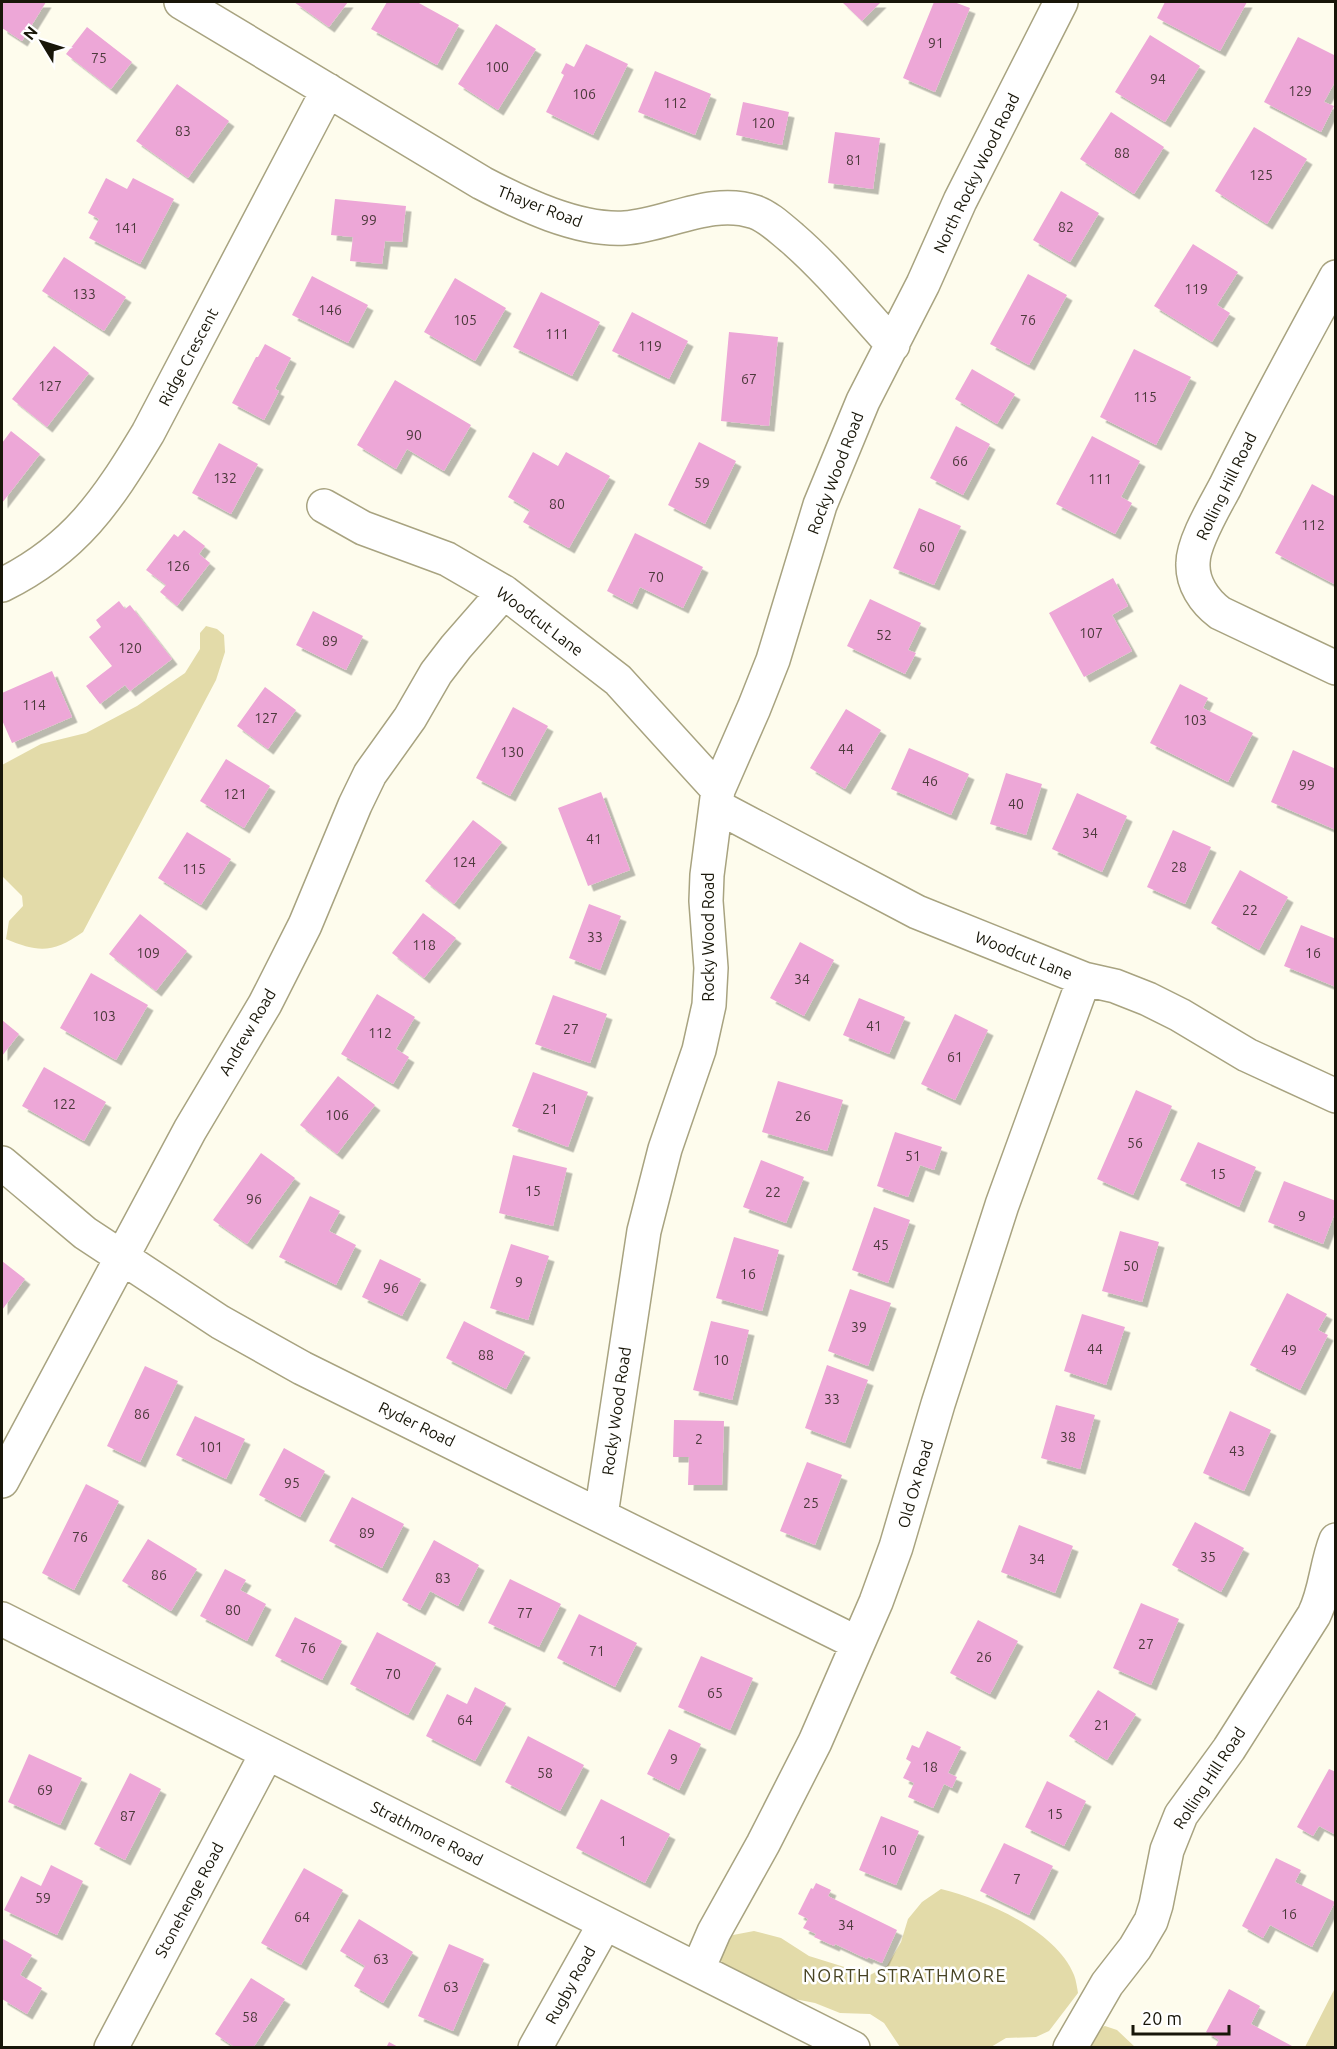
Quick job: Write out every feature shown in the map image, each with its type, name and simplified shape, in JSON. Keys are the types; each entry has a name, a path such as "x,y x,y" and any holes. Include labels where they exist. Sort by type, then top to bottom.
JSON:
{"street":[{"name":"Thayer Road","path":"181,2 482,183 570,220 599,227 626,228 725,208 757,213 777,225 816,259 892,345"},
{"name":"North Rocky Wood Road","path":"892,345 924,284 960,201 1061,2"},
{"name":"Ridge Crescent","path":"2,585 27,573 72,538 102,505 129,465 328,90"},
{"name":"Rolling Hill Road","path":"1335,277 1226,485 1197,545 1192,561 1194,580 1201,593 1220,613 1335,668"},
{"name":"Rocky Wood Road","path":"601,1515 644,1231 665,1149 699,1050 709,1005 711,968 706,901 707,875 717,798 773,660 820,505 863,401 892,345"},
{"name":"Woodcut Lane","path":"324,506 363,528 447,559 504,592 618,680 717,798 917,912 1084,979 1114,986 1148,999 1246,1054 1335,1096"},
{"name":"Andrew Road","path":"2,1481 190,1130 270,994 305,925 370,774 410,718 436,673 504,592"},
{"name":"Old Ox Road","path":"698,1969 714,1932 763,1844 815,1742 876,1602 896,1547 938,1404 1002,1205 1084,979"},
{"name":"Ryder Road","path":"2,1163 49,1205 85,1233 220,1322 302,1368 857,1643"},
{"name":"Rolling Hill Road","path":"1070,2048 1107,1984 1135,1948 1151,1921 1167,1850 1181,1815 1229,1749 1314,1615 1323,1593 1335,1540"},
{"name":"Strathmore Road","path":"2,1619 854,2048"},
{"name":"Stonehenge Road","path":"111,2048 267,1753"},
{"name":"Rugby Road","path":"535,2048 605,1923"}],"shaded area":[{"path":"206,626 217,629 224,635 225,652 216,680 83,932 63,944 46,949 28,947 6,939 9,921 23,906 22,896 2,876 2,765 41,744 86,733 137,706 185,673 200,649 200,633"},
{"path":"941,1889 978,1901 1017,1919 1052,1944 1065,1959 1074,1975 1078,1993 1049,2031 1036,2037 1006,2038 991,2047 900,2047 884,2023 870,2014 840,2013 815,2003 774,1995 728,1972 720,1959 725,1945 733,1935 754,1931 781,1938 809,1956 870,1975 887,1966 901,1942 908,1919 922,1902"},
{"path":"1335,1988 1335,2047 1305,2047"},
{"path":"1105,2026 1117,2030 1135,2047 1082,2048 1093,2030"}],"building":[{"path":"2,2 46,2 22,41 2,28"},
{"path":"294,2 348,2 329,27"},
{"path":"387,2 417,2 459,25 437,65 371,29"},
{"path":"842,2 881,2 862,21"},
{"path":"934,2 954,2 970,8 935,92 903,78"},
{"path":"1165,2 1247,2 1220,51 1157,18"},
{"path":"496,24 536,49 498,110 458,84"},
{"path":"87,27 132,62 111,89 66,54"},
{"path":"1150,35 1200,66 1165,122 1115,92"},
{"path":"1298,37 1336,56 1336,80 1324,102 1334,106 1321,132 1264,102"},
{"path":"586,44 628,64 593,135 546,112 564,75 561,73 566,63 574,67"},
{"path":"655,71 711,94 695,135 638,112"},
{"path":"177,84 229,121 188,178 136,141"},
{"path":"743,102 789,112 782,145 736,135"},
{"path":"1111,112 1164,147 1134,194 1080,159"},
{"path":"1254,127 1307,159 1267,224 1215,191"},
{"path":"835,132 880,138 873,189 828,183"},
{"path":"106,178 127,189 133,178 174,199 140,264 89,238 99,219 88,213"},
{"path":"1061,191 1099,213 1070,262 1033,240"},
{"path":"335,199 406,206 402,242 385,241 382,264 350,261 353,237 331,235"},
{"path":"1193,244 1238,272 1217,305 1230,313 1212,342 1154,306"},
{"path":"64,257 126,297 104,331 42,291"},
{"path":"1028,274 1067,295 1029,365 990,344"},
{"path":"312,276 368,305 348,343 292,315"},
{"path":"455,278 506,308 475,361 424,332"},
{"path":"541,292 600,322 572,376 513,347"},
{"path":"632,312 688,341 669,379 612,351"},
{"path":"729,332 778,337 769,426 721,421"},
{"path":"265,344 291,358 275,389 279,391 264,420 232,403"},
{"path":"54,346 89,373 47,427 12,399"},
{"path":"1134,349 1191,377 1156,445 1100,417"},
{"path":"972,369 1015,394 997,424 955,399"},
{"path":"395,380 471,425 444,471 407,449 396,469 357,445"},
{"path":"956,426 990,444 963,495 930,478"},
{"path":"11,431 40,454 2,503 2,443"},
{"path":"1092,436 1140,461 1121,497 1132,503 1115,534 1056,504"},
{"path":"699,442 736,461 705,524 668,505"},
{"path":"219,443 258,464 231,514 192,493"},
{"path":"533,452 558,466 566,452 610,476 569,548 523,522 530,510 508,497"},
{"path":"1312,484 1336,497 1336,585 1275,553"},
{"path":"919,508 961,526 934,585 893,568"},
{"path":"184,530 205,546 199,554 210,563 177,606 160,592 166,585 146,570 174,534 178,537"},
{"path":"635,533 703,567 683,608 640,587 632,604 607,591"},
{"path":"1113,578 1128,606 1112,615 1132,651 1084,677 1049,613"},
{"path":"870,599 921,623 908,650 916,653 905,674 847,646"},
{"path":"119,601 125,609 130,605 172,659 130,691 125,685 100,704 86,686 112,666 89,637 101,627 96,620"},
{"path":"313,611 363,636 346,670 296,645"},
{"path":"52,671 72,717 12,743 2,720 2,693"},
{"path":"1180,684 1208,698 1203,708 1253,733 1228,782 1150,743"},
{"path":"265,687 296,710 268,749 237,726"},
{"path":"513,707 548,726 510,796 476,778"},
{"path":"846,709 881,730 845,789 810,768"},
{"path":"909,748 969,774 951,815 891,789"},
{"path":"1293,750 1336,769 1336,830 1271,802"},
{"path":"226,759 270,786 244,828 200,801"},
{"path":"1006,773 1042,784 1026,835 990,824"},
{"path":"601,792 630,870 588,886 558,808"},
{"path":"1077,793 1127,816 1102,872 1052,849"},
{"path":"473,820 502,842 454,904 425,881"},
{"path":"1173,830 1211,847 1185,904 1147,887"},
{"path":"187,832 231,859 201,905 158,878"},
{"path":"1240,870 1288,897 1259,950 1211,923"},
{"path":"589,904 621,916 600,970 569,958"},
{"path":"423,913 456,938 424,978 392,953"},
{"path":"140,914 187,951 156,991 109,954"},
{"path":"1301,925 1336,939 1336,987 1284,966"},
{"path":"800,942 834,960 804,1016 770,998"},
{"path":"91,973 148,1005 116,1060 60,1028"},
{"path":"377,994 415,1017 396,1049 409,1057 393,1084 341,1054"},
{"path":"553,995 607,1014 590,1063 535,1044"},
{"path":"859,998 905,1017 889,1054 843,1035"},
{"path":"955,1014 988,1030 955,1100 921,1084"},
{"path":"2,1020 19,1034 2,1056"},
{"path":"44,1067 106,1102 84,1141 22,1106"},
{"path":"533,1072 588,1092 568,1147 512,1126"},
{"path":"338,1076 375,1105 337,1154 300,1125"},
{"path":"778,1081 843,1100 827,1151 762,1132"},
{"path":"1136,1090 1172,1106 1133,1195 1097,1179"},
{"path":"895,1132 942,1147 934,1170 920,1165 908,1197 877,1186"},
{"path":"1198,1142 1256,1167 1239,1207 1180,1180"},
{"path":"261,1153 295,1178 247,1244 213,1220"},
{"path":"513,1155 567,1168 553,1226 499,1213"},
{"path":"761,1160 804,1177 786,1223 743,1207"},
{"path":"1284,1181 1336,1201 1336,1210 1323,1244 1268,1222"},
{"path":"310,1196 340,1211 329,1231 356,1245 336,1285 279,1257"},
{"path":"874,1207 910,1220 888,1283 852,1270"},
{"path":"1120,1231 1159,1242 1142,1302 1102,1291"},
{"path":"734,1237 779,1250 762,1311 716,1298"},
{"path":"511,1244 549,1256 528,1320 490,1308"},
{"path":"380,1259 421,1279 402,1316 362,1297"},
{"path":"2,1261 25,1279 2,1310"},
{"path":"850,1289 891,1303 868,1366 828,1351"},
{"path":"1287,1293 1327,1314 1318,1330 1328,1335 1300,1390 1250,1365"},
{"path":"1082,1314 1125,1327 1106,1385 1064,1371"},
{"path":"464,1321 525,1352 506,1389 446,1358"},
{"path":"711,1321 749,1330 732,1400 693,1390"},
{"path":"827,1365 868,1380 845,1443 805,1428"},
{"path":"145,1366 178,1381 140,1462 107,1446"},
{"path":"1056,1405 1095,1415 1080,1469 1041,1458"},
{"path":"1230,1411 1271,1430 1244,1491 1203,1473"},
{"path":"195,1416 245,1439 226,1479 176,1455"},
{"path":"674,1420 724,1421 722,1485 688,1485 689,1457 673,1457"},
{"path":"284,1448 325,1471 300,1517 259,1495"},
{"path":"807,1462 842,1475 815,1545 780,1531"},
{"path":"86,1484 119,1501 74,1590 42,1573"},
{"path":"352,1497 404,1524 382,1568 329,1541"},
{"path":"1195,1522 1244,1548 1221,1592 1172,1565"},
{"path":"1019,1525 1073,1546 1055,1593 1001,1572"},
{"path":"148,1539 197,1569 171,1611 122,1581"},
{"path":"434,1540 479,1565 458,1606 430,1591 420,1610 402,1600"},
{"path":"225,1569 246,1580 240,1590 266,1604 247,1641 200,1616"},
{"path":"510,1579 561,1604 539,1647 488,1623"},
{"path":"1141,1603 1179,1619 1151,1685 1113,1668"},
{"path":"579,1614 637,1643 615,1687 557,1658"},
{"path":"295,1617 342,1641 322,1680 275,1656"},
{"path":"978,1620 1018,1641 990,1694 950,1673"},
{"path":"377,1632 436,1663 408,1715 350,1684"},
{"path":"701,1656 753,1678 730,1730 678,1707"},
{"path":"475,1687 506,1703 475,1761 426,1736 447,1694 467,1704"},
{"path":"1098,1690 1136,1714 1107,1760 1069,1736"},
{"path":"669,1729 701,1744 679,1790 647,1774"},
{"path":"927,1731 961,1747 948,1773 957,1777 952,1788 944,1784 933,1808 908,1797 914,1783 903,1778 911,1762 906,1759 912,1745 919,1748"},
{"path":"528,1736 584,1765 560,1811 505,1782"},
{"path":"29,1754 82,1778 60,1825 8,1802"},
{"path":"1329,1769 1336,1772 1336,1835 1319,1826 1313,1836 1297,1827"},
{"path":"130,1773 161,1789 125,1860 94,1844"},
{"path":"1047,1781 1086,1801 1064,1846 1025,1827"},
{"path":"601,1799 670,1834 645,1883 576,1848"},
{"path":"881,1816 919,1831 896,1885 859,1870"},
{"path":"1004,1843 1053,1866 1029,1915 980,1891"},
{"path":"1276,1858 1301,1870 1295,1882 1335,1902 1312,1947 1270,1925 1263,1938 1242,1926"},
{"path":"51,1865 83,1881 57,1935 4,1910 21,1876 41,1886"},
{"path":"304,1868 343,1890 301,1965 261,1943"},
{"path":"816,1883 831,1890 828,1896 897,1930 882,1963 868,1957 867,1959 835,1944 834,1946 814,1937 816,1934 803,1928 808,1919 798,1914 811,1888 813,1889"},
{"path":"359,1919 413,1952 383,2003 354,1986 365,1966 340,1951"},
{"path":"3,1939 32,1955 20,1975 42,1988 27,2014 2,1999"},
{"path":"449,1944 484,1959 453,2031 418,2016"},
{"path":"251,1978 285,1999 253,2048 236,2048 215,2034"},
{"path":"1229,1989 1260,2006 1251,2024 1292,2046 1291,2048 1215,2048 1219,2040 1206,2032"},
{"path":"389,2042 400,2048 386,2048"}],"district":[{"name":"NORTH STRATHMORE","path":"905,1976"}]}
